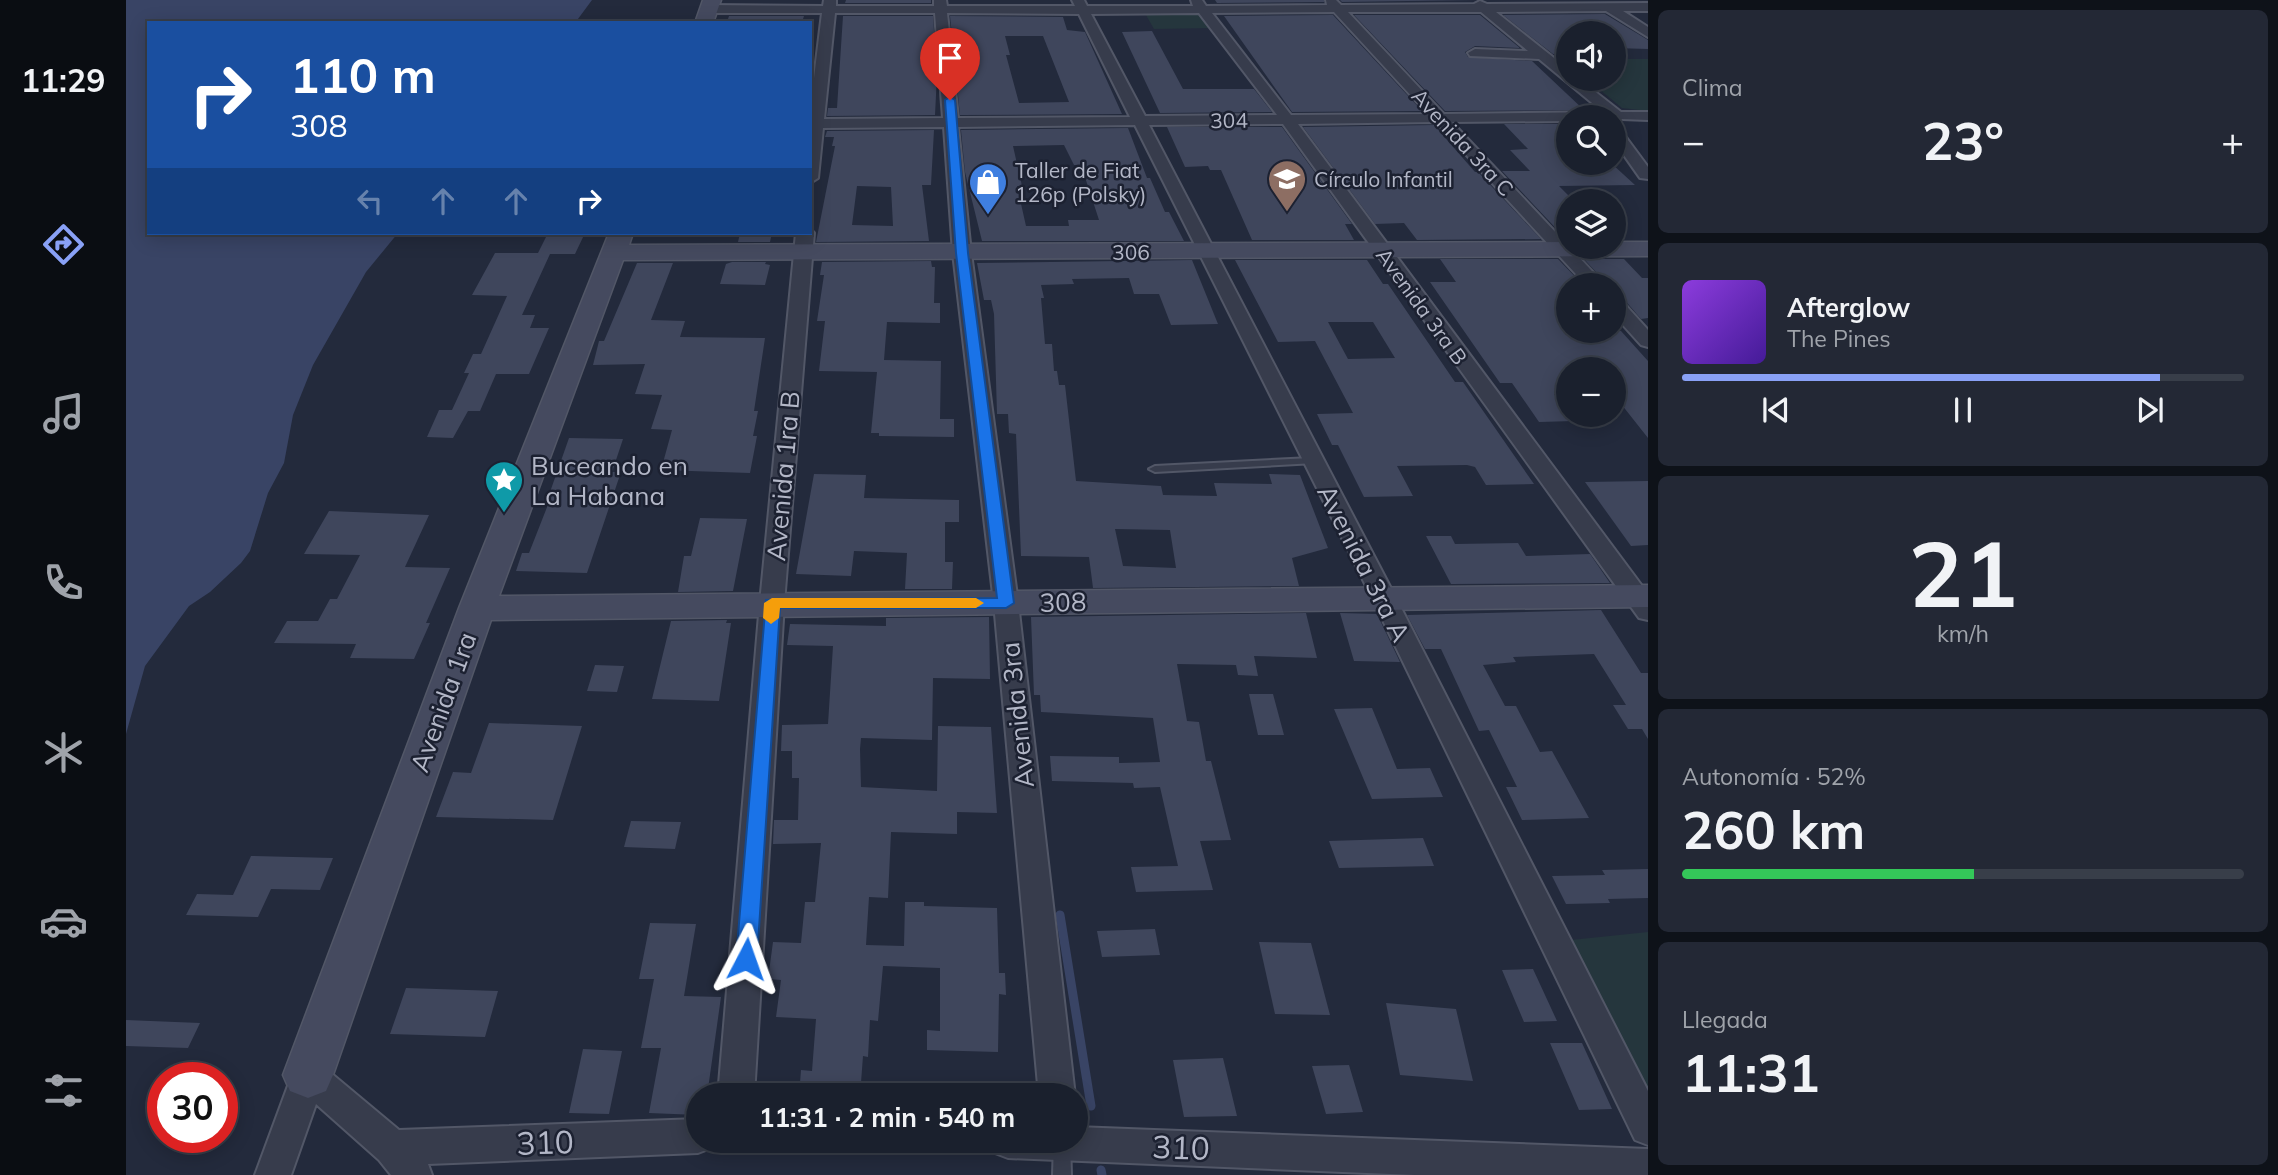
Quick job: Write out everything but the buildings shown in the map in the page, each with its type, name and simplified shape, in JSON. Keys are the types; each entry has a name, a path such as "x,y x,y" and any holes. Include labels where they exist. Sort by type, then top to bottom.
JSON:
{"street":[{"name":"Avenida 3ra B","path":"1199,4 1644,602"},
{"name":"Avenida 3ra C","path":"1333,4 1556,241"},
{"path":"1479,4 1555,66"},
{"path":"1603,4 1648,33"},
{"path":"709,10 829,5 1603,4 1648,7"},
{"path":"812,142 829,5"},
{"name":"Avenida 3ra","path":"941,5 962,253 1006,603 1056,1083"},
{"name":"Avenida 3ra A","path":"1081,5 1142,121 1311,461 1384,598 1648,1128"},
{"path":"1475,53 1541,55"},
{"path":"1504,66 1555,66"},
{"path":"1581,91 1595,105"},
{"name":"304","path":"1626,118 1648,116"},
{"name":"304","path":"813,124 1440,117 1556,119"},
{"path":"1626,145 1646,175"},
{"name":"306","path":"617,242 804,243 962,253 1556,249"},
{"name":"Avenida 1ra","path":"273,1175 477,608 617,242"},
{"name":"Avenida 1ra B","path":"737,1083 772,603 804,243"},
{"name":"306","path":"1626,249 1648,249"},
{"name":"Avenida 3ra C","path":"1572,259 1585,273"},
{"path":"1626,317 1648,341"},
{"name":"308","path":"477,608 1384,598 1644,602"},
{"path":"308,1075 403,1161"},
{"name":"310","path":"403,1161 686,1137"},
{"name":"310","path":"1062,1153 1648,1167"}],"lane":[{"path":"1155,469 1311,461"}],"shaded area":[{"path":"1203,14 1213,28 1154,29 1146,15"},
{"path":"1626,59 1648,59 1648,111 1618,105 1601,91 1626,91"},
{"path":"1648,932 1648,1121 1571,940"}],"water":[{"path":"126,0 592,0 576,21 147,21 147,235 396,235 366,272 313,365 293,415 284,463 268,493 250,551 210,592 189,606 145,666 126,734"}],"waterway":[{"path":"1060,915 1091,1106"},
{"path":"1101,1170 1102,1175"}],"slow traffic":[{"path":"771,618 772,603 976,603"}],"place":[{"name":"Círculo Infantil","path":"1287,213"},
{"name":"Taller de Fiat 126p (Polsky)","path":"988,216"},
{"name":"Buceando en La Habana","path":"504,514"}],"route":[{"path":"746,959 772,603 1006,603 962,253 950,100"}]}
